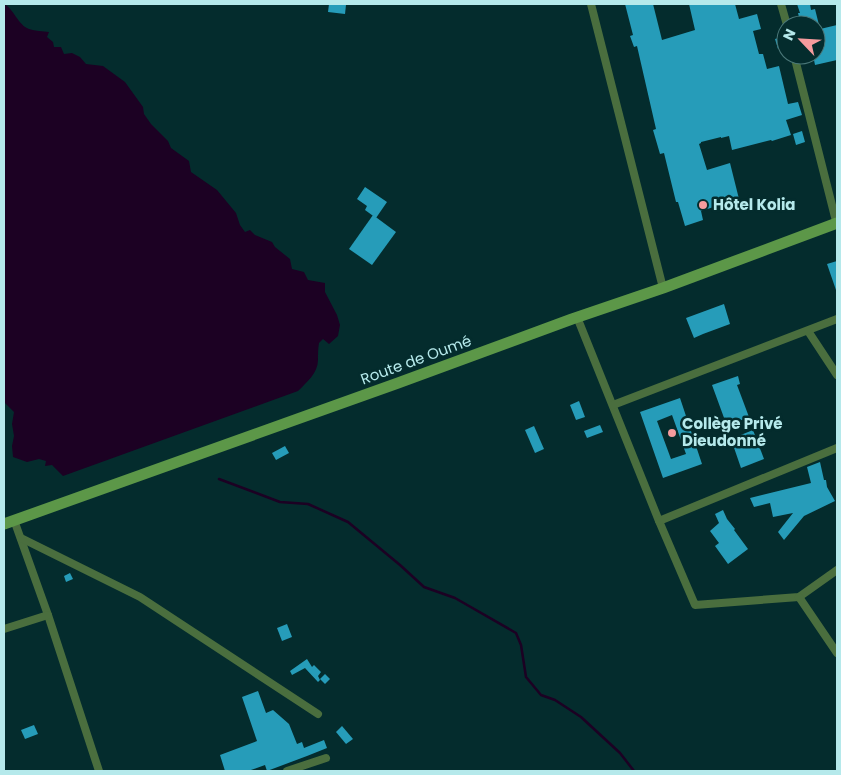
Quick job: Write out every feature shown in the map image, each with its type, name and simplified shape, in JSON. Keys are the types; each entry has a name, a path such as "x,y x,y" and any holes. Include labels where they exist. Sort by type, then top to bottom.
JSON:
{"main road":[{"name":"Route de Oumé","path":"9,522 663,288 837,223"}],"street":[{"path":"591,4 663,288"},
{"path":"797,65 837,223"},
{"path":"578,317 659,521 695,605 799,596 837,570"},
{"path":"613,405 837,319"},
{"path":"808,330 837,375"},
{"path":"659,521 837,448"},
{"path":"9,522 21,538 99,771"},
{"path":"21,538 140,597 318,714"},
{"path":"799,596 837,653"},
{"path":"4,629 48,615"},
{"path":"287,771 326,758"}],"shaded area":[{"path":"4,4 11,9 25,27 31,30 49,32 47,37 53,42 54,47 61,47 64,54 72,53 80,57 86,64 103,66 125,82 143,107 144,114 151,124 168,141 171,148 189,161 191,172 217,190 236,213 240,225 245,232 250,230 255,235 272,242 275,247 290,259 292,269 304,272 308,280 325,283 325,292 340,325 338,336 329,344 323,339 319,343 316,369 298,391 63,476 52,465 45,466 46,461 39,459 27,462 13,457 12,446 14,436 12,424 14,412 4,402"}],"building":[{"path":"329,4 346,5 345,14 328,12"},
{"path":"625,4 653,4 662,40 695,30 689,4 735,4 739,19 757,14 761,29 753,31 759,54 763,54 767,69 779,66 788,104 798,102 802,115 786,120 791,135 772,141 732,150 729,136 701,142 699,144 707,170 730,163 739,199 701,211 703,220 685,226 678,202 676,202 664,153 660,154 653,130 656,129 637,46 634,47 630,36 633,35"},
{"path":"797,4 810,4 811,10 815,9 816,15 798,15 798,13 800,13"},
{"path":"837,25 837,60 826,62 826,28"},
{"path":"802,131 805,142 796,145 793,134"},
{"path":"365,187 387,202 376,218 365,210 367,206 357,199"},
{"path":"373,215 396,232 372,265 349,249"},
{"path":"837,261 837,290 836,290 827,264"},
{"path":"724,304 730,324 694,338 686,318"},
{"path":"738,376 740,384 737,385 749,417 727,426 712,385"},
{"path":"680,398 702,464 663,478 640,412","holes":["672,415 686,454 671,459 657,421"]},
{"path":"579,401 585,417 576,420 570,405"},
{"path":"600,425 603,432 587,438 584,431"},
{"path":"534,426 544,449 535,453 525,430"},
{"path":"753,430 764,459 741,468 731,439"},
{"path":"285,446 289,453 276,460 272,453"},
{"path":"820,462 824,480 826,480 827,487 835,501 804,516 784,540 778,532 793,513 773,517 770,503 754,507 750,498 811,483 807,467"},
{"path":"723,510 734,530 748,549 728,564 715,546 719,543 710,531 719,523 715,514"},
{"path":"70,573 73,579 66,582 64,576"},
{"path":"287,624 292,637 282,641 277,628"},
{"path":"307,659 312,667 314,665 321,672 318,676 320,680 318,682 305,668 292,675 290,671"},
{"path":"325,674 330,679 325,684 320,679"},
{"path":"258,691 266,713 273,710 289,724 297,744 302,742 304,748 324,740 327,748 267,771 265,765 248,771 225,771 220,755 257,741 242,697"},
{"path":"34,725 38,734 25,739 21,730"},
{"path":"342,726 353,739 346,744 336,732"}],"waterway":[{"path":"219,479 280,502 308,504 348,522 424,587 455,598 516,633 521,645 526,677 541,695 555,700 581,717 620,753 634,771"}],"place":[{"name":"Hôtel Kolia","path":"703,205"},
{"name":"Collège Privé Dieudonné","path":"672,433"}]}
